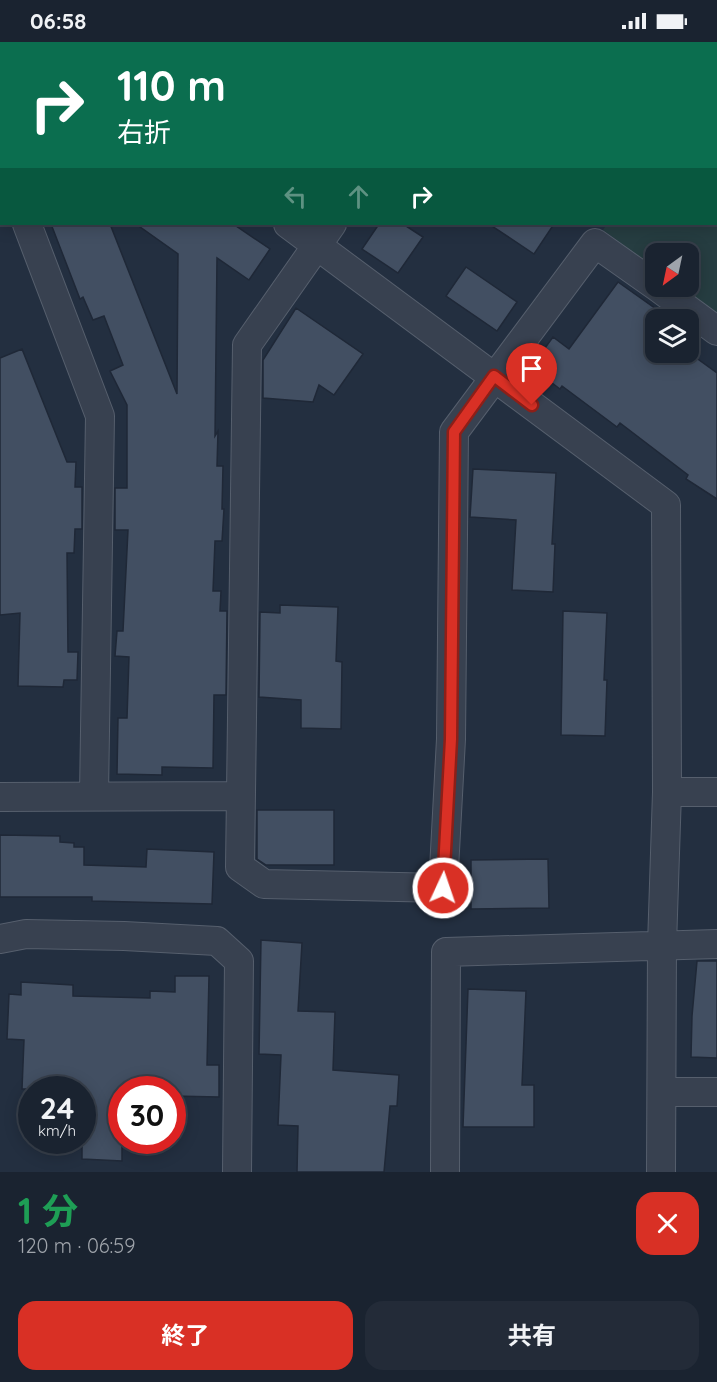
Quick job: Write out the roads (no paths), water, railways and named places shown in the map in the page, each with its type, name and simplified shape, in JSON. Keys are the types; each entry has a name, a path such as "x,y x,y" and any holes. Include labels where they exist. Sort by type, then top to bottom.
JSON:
{"street":[{"path":"27,225 100,417 94,795"},
{"path":"292,225 325,234 494,376 666,505 667,792 662,945 661,1172"},
{"path":"325,234 247,345 240,867 264,884 443,888 451,739 454,432 596,243 645,278"},
{"path":"671,297 717,331"},
{"path":"667,792 717,792"},
{"path":"0,796 241,796"},
{"path":"0,939 26,934 217,941 238,961 237,1172"},
{"path":"445,1172 446,952 717,944"},
{"path":"662,1092 717,1092"}]}
